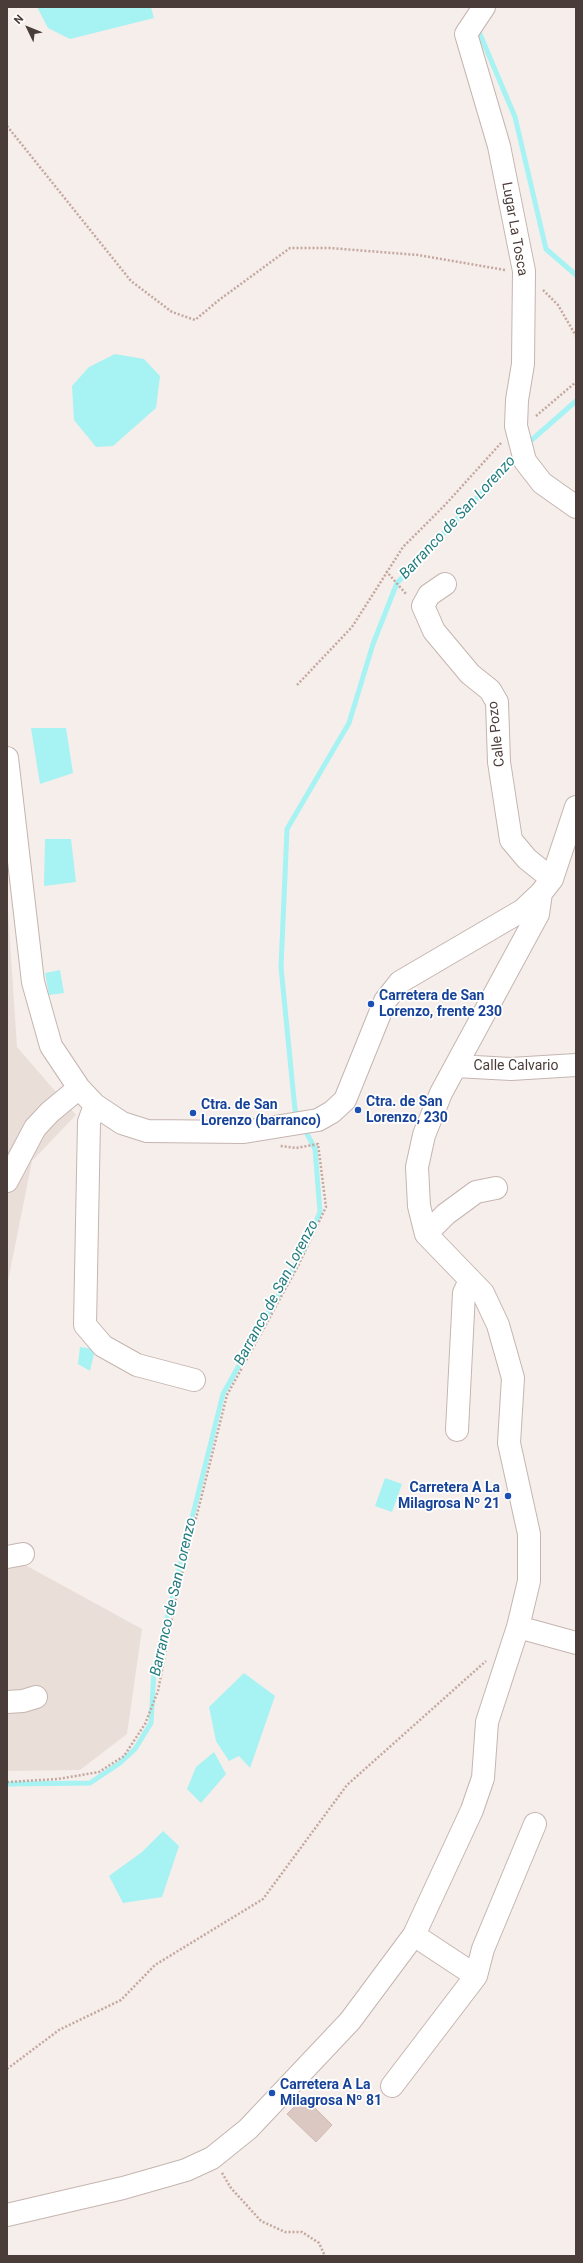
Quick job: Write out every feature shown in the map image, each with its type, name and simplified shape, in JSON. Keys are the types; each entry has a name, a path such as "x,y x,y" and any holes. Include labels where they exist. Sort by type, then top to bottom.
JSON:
{"street":[{"name":"Lugar La Tosca","path":"484,7 466,34 499,146 524,271 523,364 517,400 516,426 525,461 542,483 576,507"},
{"path":"422,606 429,595 445,584"},
{"name":"Calle Pozo","path":"422,606 434,631 470,674 490,690 497,702 499,762 511,840 547,886"},
{"path":"7,763 32,982 51,1046 80,1088 95,1104 122,1123 147,1131 244,1132 318,1120 332,1112 345,1100 384,1001 400,982 522,910 547,886"},
{"path":"7,2215 123,2188 186,2170 212,2158 248,2129 350,2021 414,1935 472,1810 483,1778 487,1722 518,1627 529,1581 529,1534 509,1443 513,1378 498,1324 483,1293 426,1234 419,1206 417,1167 424,1135 441,1093 538,914 576,808"},
{"name":"Calle Calvario","path":"456,1066 511,1069 576,1066"},
{"path":"7,1181 35,1128 50,1112 80,1088"},
{"path":"95,1104 90,1122 85,1325 103,1346 137,1365 194,1380"},
{"path":"426,1234 446,1214 476,1192 496,1188"},
{"path":"457,1430 464,1293 470,1280"},
{"path":"518,1627 576,1643"},
{"path":"7,1702 23,1701 36,1697"},
{"path":"392,2086 476,1976 483,1949 535,1824"},
{"path":"414,1935 476,1976"}],"path":[{"path":"7,126 131,281 172,312 195,320 290,248 330,248 418,255 495,270 524,271 558,305 576,336"},
{"path":"297,684 352,627 386,571 403,547 445,505 516,426 533,418 576,382"},
{"path":"386,571 407,595 422,606"},
{"path":"7,1782 58,1779 99,1772 124,1756 145,1724 158,1691 176,1598 227,1395 298,1266 326,1208 318,1144"},
{"path":"7,2068 59,2030 121,2000 155,1965 263,1899 347,1784 493,1656 508,1657"},
{"path":"212,2158 231,2188 261,2221 285,2232 302,2232 319,2243 325,2256"}],"shaded area":[{"path":"7,896 17,1047 76,1115 32,1161 7,1286"},
{"path":"7,1555 142,1629 127,1734 80,1770 7,1771"}],"water":[{"path":"37,7 151,7 154,18 70,39 48,28"},
{"path":"115,354 144,359 160,376 156,408 113,446 96,447 74,420 72,386 89,367"},
{"path":"31,728 66,728 73,773 40,784"},
{"path":"45,839 71,839 76,882 44,886"},
{"path":"60,970 64,993 49,995 45,973"},
{"path":"80,1347 95,1349 90,1371 78,1364"},
{"path":"385,1478 402,1484 392,1512 375,1506"},
{"path":"244,1673 275,1696 250,1768 239,1756 229,1761 216,1741 209,1707"},
{"path":"214,1752 226,1774 201,1803 187,1789 196,1767"},
{"path":"163,1831 179,1846 162,1897 123,1903 109,1876 142,1852"}],"building":[{"path":"304,2097 332,2125 316,2142 287,2114"}],"waterway":[{"name":"Barranco de San Lorenzo","path":"477,27 515,117 546,249 576,275"},
{"name":"Barranco de San Lorenzo","path":"526,445 576,401"},
{"name":"Barranco de San Lorenzo","path":"299,1117 295,1110 281,967 287,829 349,723 373,644 397,583 518,454"},
{"name":"Barranco de San Lorenzo","path":"7,1784 90,1783 120,1763 135,1749 151,1723 154,1670 223,1394 305,1247 320,1212 315,1149 304,1128"}],"place":[{"name":"Carretera de San Lorenzo, frente 230","path":"371,1004"},
{"name":"Ctra. de San Lorenzo, 230","path":"358,1110"},
{"name":"Ctra. de San Lorenzo (barranco)","path":"193,1113"},
{"name":"Carretera A La Milagrosa Nº 21","path":"508,1496"},
{"name":"Carretera A La Milagrosa Nº 81","path":"272,2093"}]}
